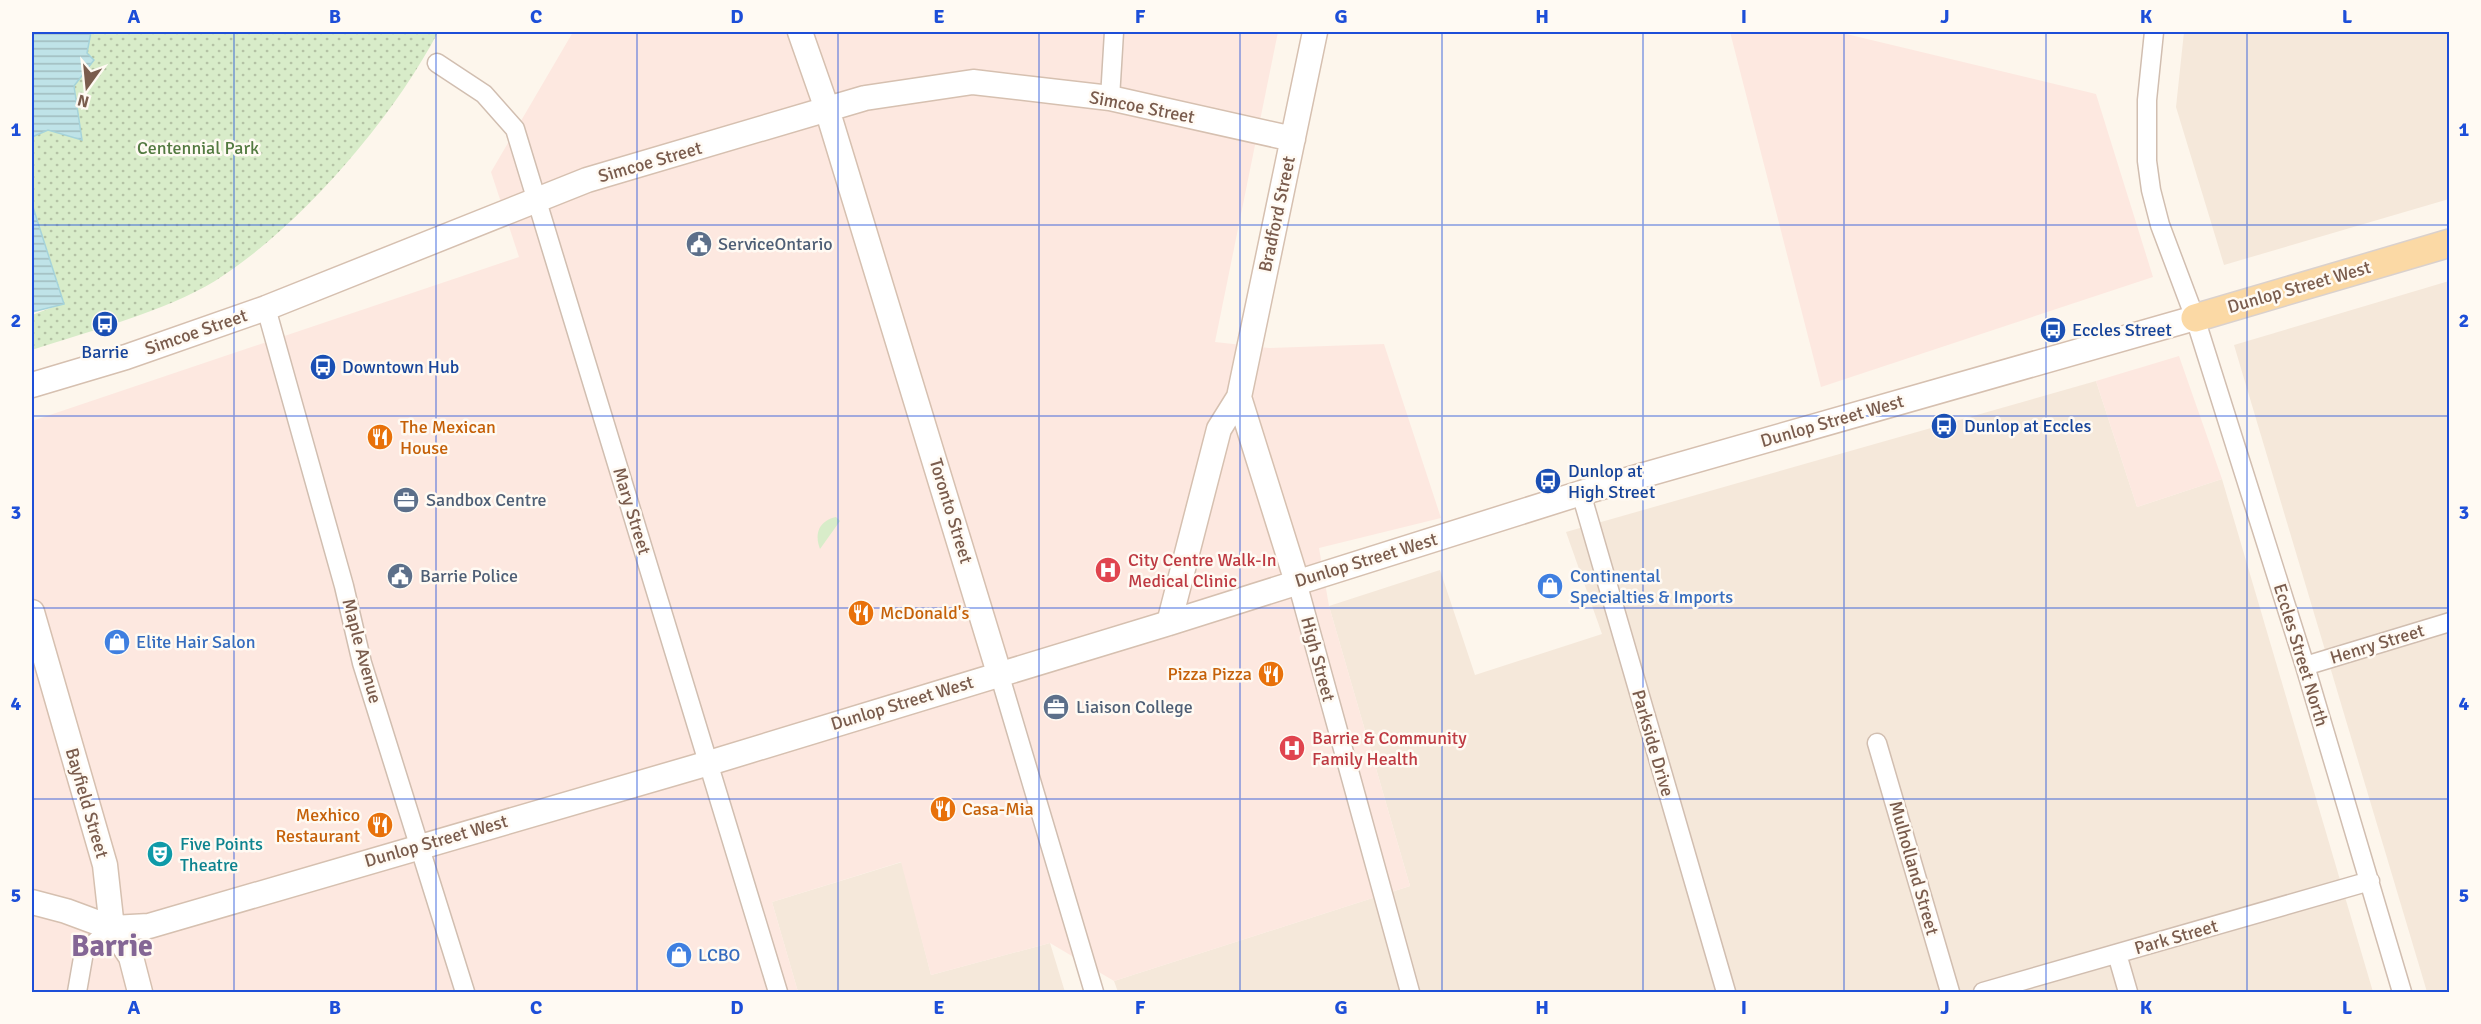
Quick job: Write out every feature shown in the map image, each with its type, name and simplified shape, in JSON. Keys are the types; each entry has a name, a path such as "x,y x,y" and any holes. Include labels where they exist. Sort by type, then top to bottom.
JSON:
{"main road":[{"name":"Toronto Street","path":"800,32 827,109 999,673"},
{"name":"Bradford Street","path":"1239,397 1315,32"},
{"name":"Simcoe Street","path":"32,385 126,357 266,308 587,180 865,98 973,82 1110,98 1293,140"},
{"name":"Dunlop Street West","path":"112,928 149,926 417,846 709,763 1169,623 1581,493 2450,243"},
{"name":"High Street","path":"1239,397 1297,582"},
{"path":"1169,623 1219,429 1239,397"},
{"name":"Bayfield Street","path":"32,612 105,865 112,928 131,957 140,993"},
{"path":"32,902 66,911 112,928"}],"street":[{"path":"1110,98 1114,32"},
{"name":"Eccles Street North","path":"2154,32 2147,100 2147,161 2160,225 2195,318 2305,666 2402,993"},
{"name":"Mary Street","path":"437,63 484,94 515,129 778,993"},
{"name":"Maple Avenue","path":"266,308 347,595 362,663 384,726 417,846 465,993"},
{"name":"Parkside Drive","path":"1581,493 1726,993"},
{"name":"High Street","path":"1297,582 1410,993"},
{"name":"Henry Street","path":"2305,666 2450,622"},
{"name":"Toronto Street","path":"999,673 1094,993"},
{"name":"Mulholland Street","path":"1877,743 1950,993"},
{"name":"Park Street","path":"1983,993 2370,882"},
{"path":"77,993 84,952 112,928"},
{"path":"2117,954 2128,993"}],"shaded area":[{"path":"573,32 1278,32 1215,342 1269,348 1384,344 1441,518 1319,548 1329,606 1410,886 1114,981 1050,943 931,975 901,862 772,902 798,992 32,992 32,421 519,257 491,172"},
{"path":"1730,32 1838,32 2096,94 2153,277 1821,387"},
{"path":"2184,32 2449,32 2449,199 2224,265 2176,107"},
{"path":"2449,281 2449,992 2427,992 2234,345"},
{"path":"2179,356 2222,479 2137,507 2096,381"},
{"path":"2096,381 2137,507 2222,479 2373,992 1118,992 1114,981 1410,886 1329,606 1440,570 1475,675 1602,634 1566,532"},
{"path":"902,862 931,975 1050,943 1065,992 798,992 772,902"}],"green space":[{"name":"Centennial Park","path":"91,32 438,32 396,101 341,170 279,232 247,259 215,281 173,302 126,320 32,350 32,315 64,303 32,204 34,186 32,137 48,130 82,139 74,85 94,60 87,53"},
{"path":"836,517 840,521 820,549 819,528 825,521"}],"water":[{"path":"32,32 91,32 87,53 94,60 74,86 82,140 48,130 32,137"},
{"path":"32,204 64,304 32,312"}],"place":[{"name":"ServiceOntario","path":"699,244"},
{"name":"Barrie","path":"105,324"},
{"name":"Eccles Street","path":"2053,330"},
{"name":"Downtown Hub","path":"323,367"},
{"name":"Dunlop at Eccles","path":"1944,426"},
{"name":"The Mexican House","path":"380,437"},
{"name":"Dunlop at High Street","path":"1548,481"},
{"name":"Sandbox Centre","path":"406,500"},
{"name":"City Centre Walk-In Medical Clinic","path":"1108,570"},
{"name":"Barrie Police","path":"400,576"},
{"name":"Continental Specialties & Imports","path":"1550,586"},
{"name":"McDonald's","path":"861,613"},
{"name":"Elite Hair Salon","path":"117,642"},
{"name":"Pizza Pizza","path":"1271,674"},
{"name":"Liaison College","path":"1056,707"},
{"name":"Barrie & Community Family Health","path":"1292,748"},
{"name":"Casa-Mia","path":"943,809"},
{"name":"Mexhico Restaurant","path":"380,825"},
{"name":"Five Points Theatre","path":"160,854"},
{"name":"LCBO","path":"679,955"}],"district":[{"name":"Barrie","path":"112,946"}]}
